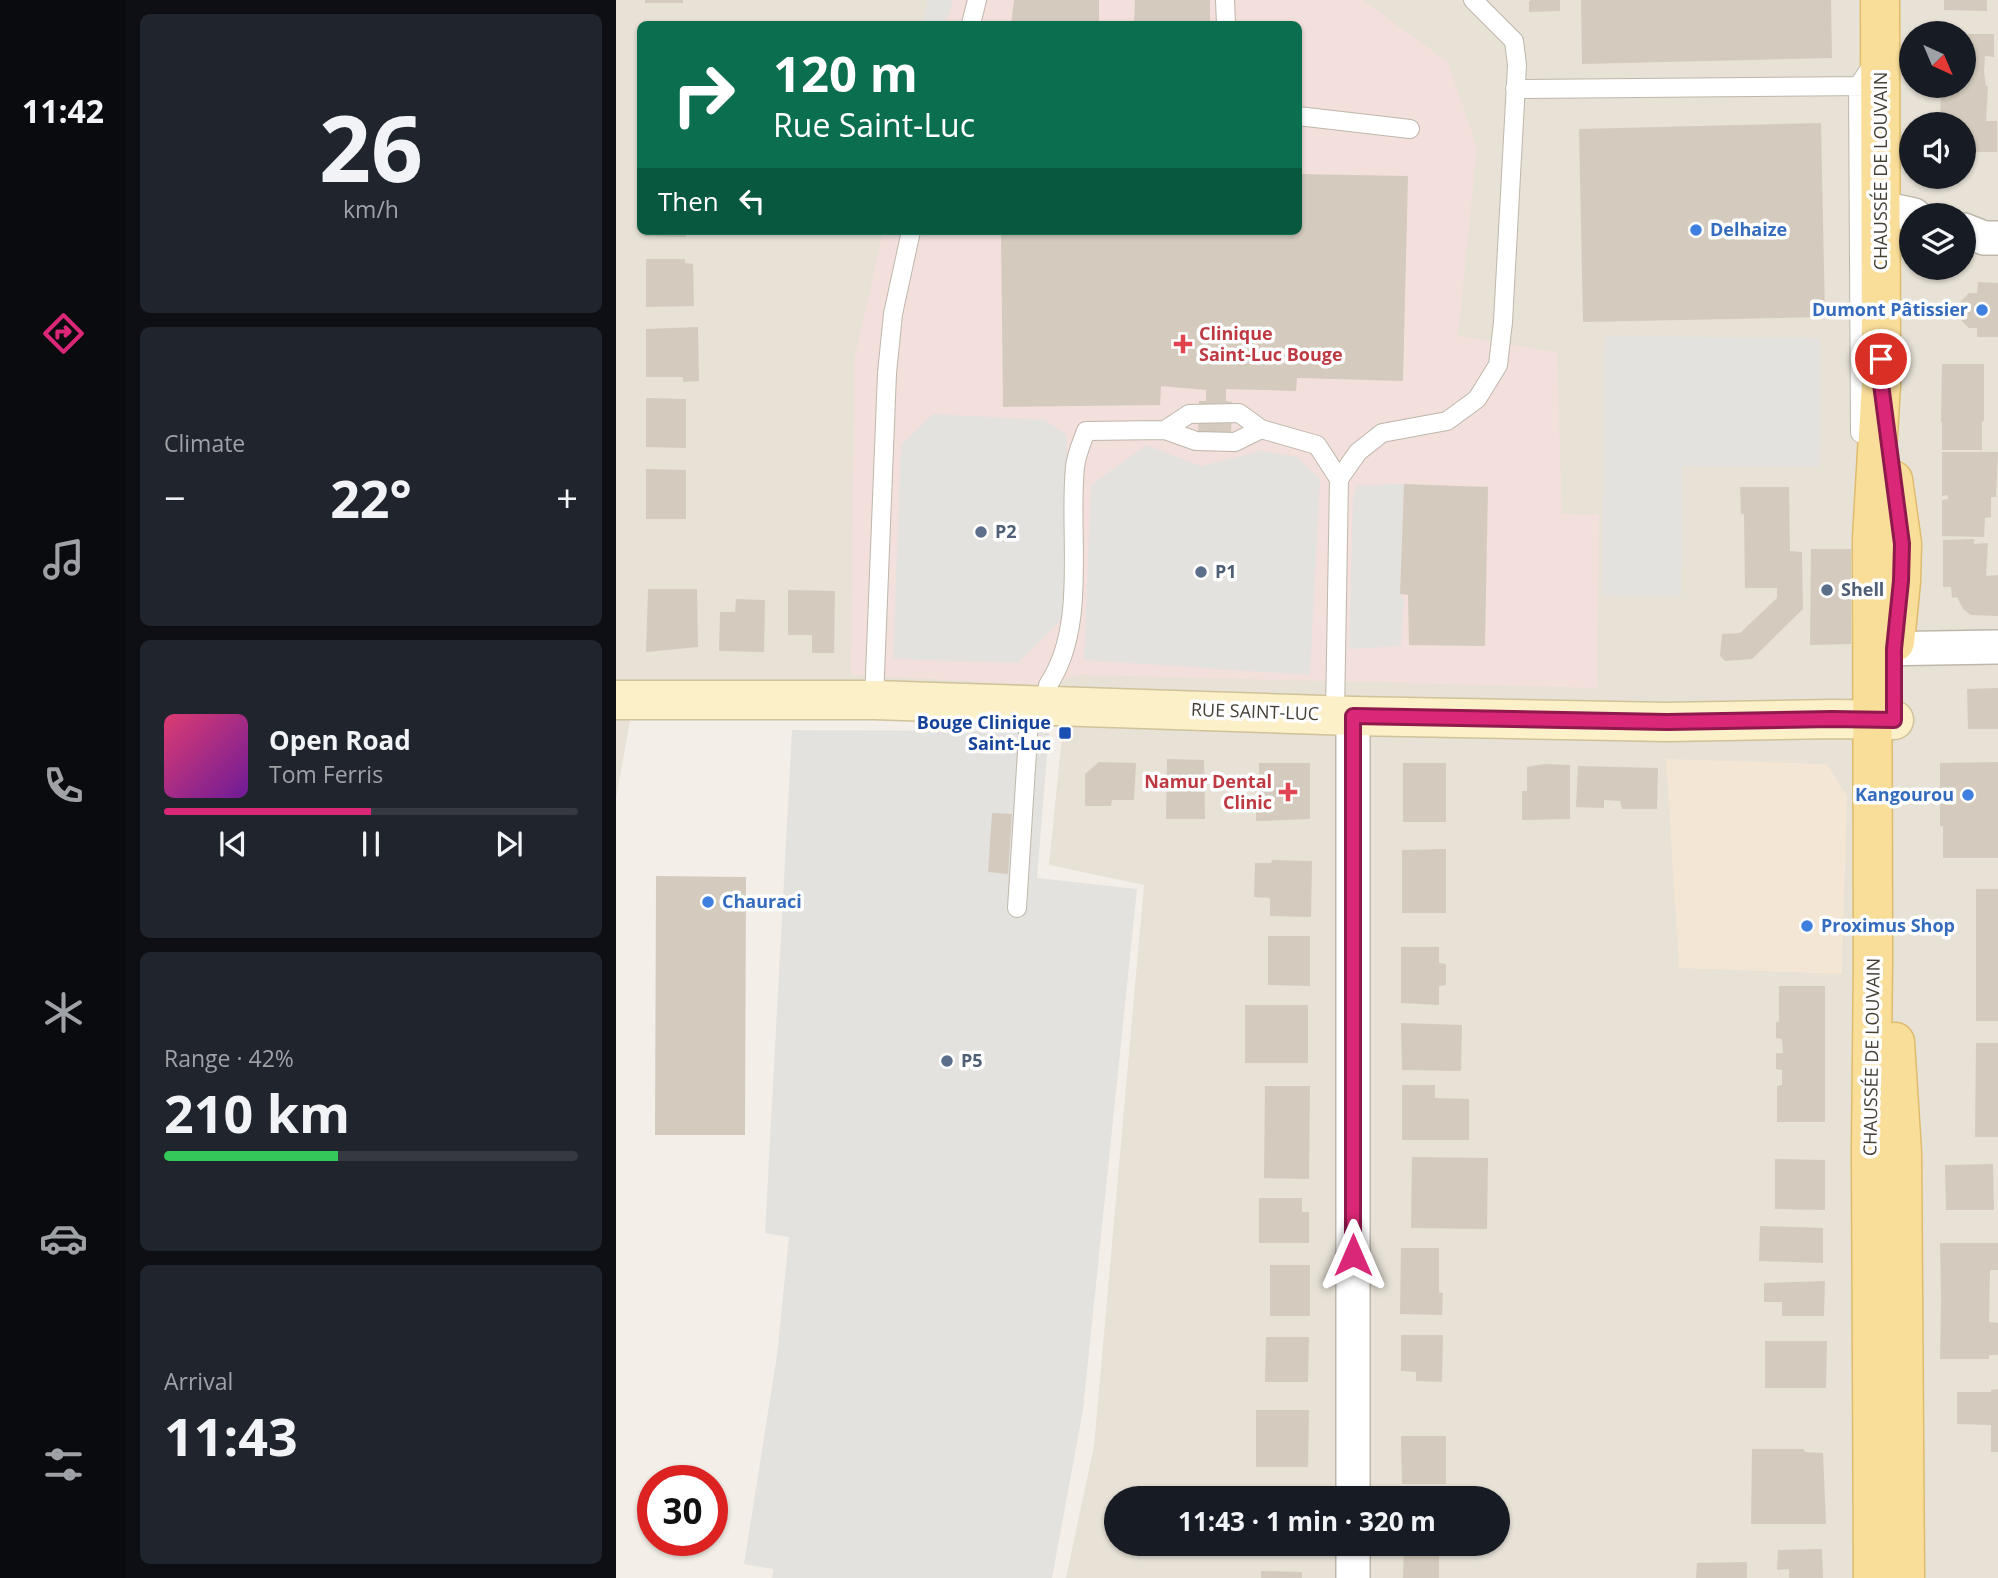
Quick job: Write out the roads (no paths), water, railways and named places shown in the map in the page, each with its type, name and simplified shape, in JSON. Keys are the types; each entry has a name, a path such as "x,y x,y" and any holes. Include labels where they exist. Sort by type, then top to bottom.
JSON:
{"main road":[{"name":"CHAUSSÉE DE LOUVAIN","path":"1873,1578 1871,1153 1875,720 1884,649 1872,538 1881,384 1897,212 1873,75 1880,0"},
{"name":"CHAUSSÉE DE LOUVAIN","path":"1875,720 1902,1153 1905,1578"}],"street":[{"path":"1976,235 1998,238"},
{"path":"1884,649 1998,647"},
{"name":"RUE SAINT-LUC","path":"616,700 874,700 1344,716 1667,722 1875,720"},
{"path":"1344,716 1353,1486"},
{"path":"1353,1556 1353,1578"}],"lane":[{"path":"972,21 977,0"},
{"path":"1224,0 1226,21"},
{"path":"1339,479 1357,452 1382,433 1447,421 1477,399 1498,365 1503,322 1517,65 1514,41 1473,0"},
{"path":"1515,89 1873,75 1860,396 1875,720"},
{"path":"1302,116 1410,129"},
{"path":"874,700 887,373 893,314 910,235"},
{"path":"1165,430 1189,414 1239,413 1261,429 1317,446 1339,479 1344,716"},
{"path":"1017,908 1040,705 1048,685 1058,671 1072,611 1075,465 1086,431 1165,430 1196,441 1235,442 1261,429"},
{"name":"CHAUSSÉE DE LOUVAIN","path":"1889,1578 1888,1379 1903,1251"},
{"name":"CHAUSSÉE DE LOUVAIN","path":"1872,1310 1888,1379"}],"place":[{"name":"Delhaize","path":"1696,230"},
{"name":"Dumont Pâtissier","path":"1982,310"},
{"name":"Clinique Saint-Luc Bouge","path":"1183,344"},
{"name":"P2","path":"981,532"},
{"name":"P1","path":"1201,572"},
{"name":"Shell","path":"1827,590"},
{"name":"Bouge Clinique Saint-Luc","path":"1065,733"},
{"name":"Namur Dental Clinic","path":"1288,792"},
{"name":"Kangourou","path":"1968,795"},
{"name":"Chauraci","path":"708,902"},
{"name":"Proximus Shop","path":"1807,926"},
{"name":"P5","path":"947,1061"}]}
